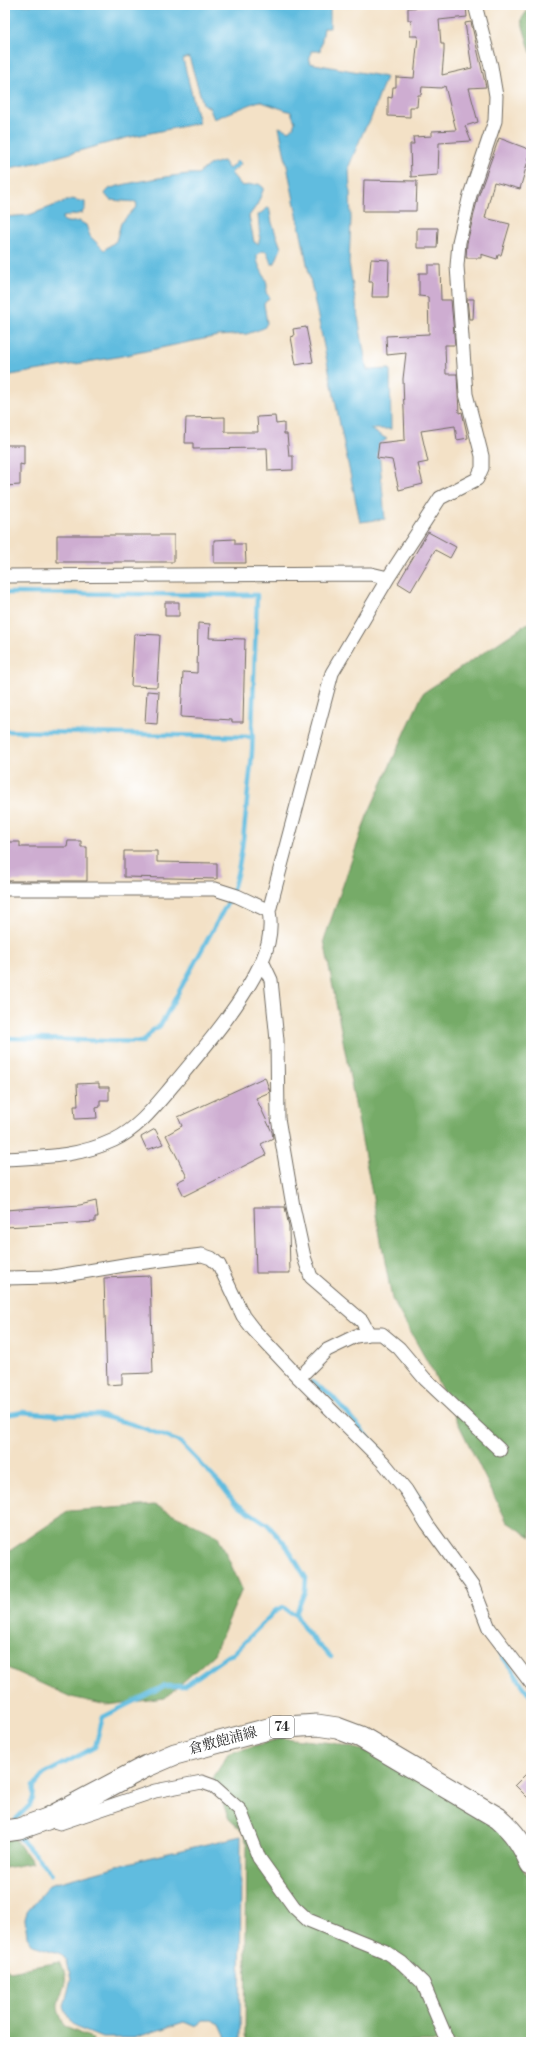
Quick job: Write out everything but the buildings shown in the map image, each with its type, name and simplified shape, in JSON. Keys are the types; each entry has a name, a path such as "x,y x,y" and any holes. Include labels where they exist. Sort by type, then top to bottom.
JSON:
{"main road":[{"name":"倉敷飽浦線","path":"5,1831 19,1829 47,1819 147,1766 175,1754 272,1728 316,1725 337,1728 361,1737 498,1818 512,1831 523,1846 531,1864"}],"street":[{"path":"5,1159 65,1155 114,1140 137,1126 202,1052 244,992 262,960 272,928 269,911 332,673 388,578 440,498 477,479 482,468 482,456 466,394 457,266 459,242 470,195 495,121 495,88 475,5"},
{"path":"5,576 371,574 388,578"},
{"path":"5,889 215,889 231,894 269,911"},
{"path":"262,960 271,980 277,1040 278,1118 293,1206 304,1256 311,1277 362,1321 368,1334"},
{"path":"5,1278 53,1277 130,1264 202,1255 211,1258 220,1265 243,1316 299,1378 383,1462 406,1490 427,1524 473,1587 489,1628 531,1683"},
{"path":"299,1378 327,1350 356,1336 382,1334 399,1348 425,1379 500,1450"},
{"path":"47,1819 60,1823 155,1791 202,1782 214,1786 240,1810 259,1858 294,1907 308,1920 384,1951 402,1963 423,1983 448,2042"}],"green space":[{"path":"531,5 531,53 521,20"},
{"path":"531,621 531,1537 507,1522 432,1370 392,1299 324,940 367,816 423,693"},
{"path":"155,1505 218,1536 242,1589 214,1654 165,1698 107,1705 71,1697 5,1667 5,1554 69,1511"},
{"path":"282,1738 333,1743 375,1753 496,1826 516,1851 531,1883 531,2042 247,2042 245,2035 247,1844 243,1832 229,1819 213,1778 229,1753"},
{"path":"14,1837 32,1863 5,1868 5,1839"},
{"path":"60,1962 65,1975 65,1984 58,2005 60,2016 65,2027 92,2038 91,2042 5,2042 5,1967 10,1971"}],"water":[{"path":"5,5 330,5 330,28 324,28 320,51 311,51 309,63 386,77 370,121 364,130 349,166 351,219 349,263 367,370 390,369 391,429 370,429 387,439 381,443 379,451 385,519 360,522 279,127 289,131 293,128 295,122 291,112 259,101 214,119 209,107 203,104 189,57 183,59 199,123 126,138 35,163 5,169"},
{"path":"238,160 241,164 231,173 242,186 259,184 264,188 257,205 249,216 254,242 258,244 260,238 258,215 269,207 272,223 281,248 275,263 271,264 267,252 262,251 257,255 257,260 267,283 266,293 270,297 264,304 267,323 264,328 247,334 218,336 117,357 5,376 5,217 29,215 72,199 85,202 85,208 82,213 63,217 62,219 68,222 79,221 86,225 90,236 104,250 116,241 121,223 137,206 136,202 110,200 105,194 109,189 125,184 154,179 198,174 209,165 223,161 229,169"},
{"path":"241,1836 240,2042 228,2042 220,2024 212,2020 202,2020 196,2027 184,2022 134,2038 102,2038 75,2027 71,2023 64,2006 71,1980 67,1961 61,1954 33,1945 27,1936 25,1919 27,1912 49,1885 143,1859"}],"waterway":[{"path":"5,593 257,595 252,753 242,847 237,875 228,902 160,1026 153,1030 143,1042 5,1038"},
{"path":"5,731 253,737"},
{"path":"312,1382 331,1395 379,1449"},
{"path":"5,1415 23,1412 57,1415 99,1415 135,1425 180,1442 221,1485 234,1502 267,1524 285,1544 306,1578 305,1591 296,1614 307,1632 331,1657"},
{"path":"415,1493 423,1503"},
{"path":"17,1825 16,1819 29,1806 33,1799 34,1786 44,1774 95,1747 103,1717 164,1686 185,1686 227,1656 233,1654 276,1610 283,1607 289,1612 296,1614"},
{"path":"498,1650 531,1697"},
{"path":"18,1834 52,1874"}]}
